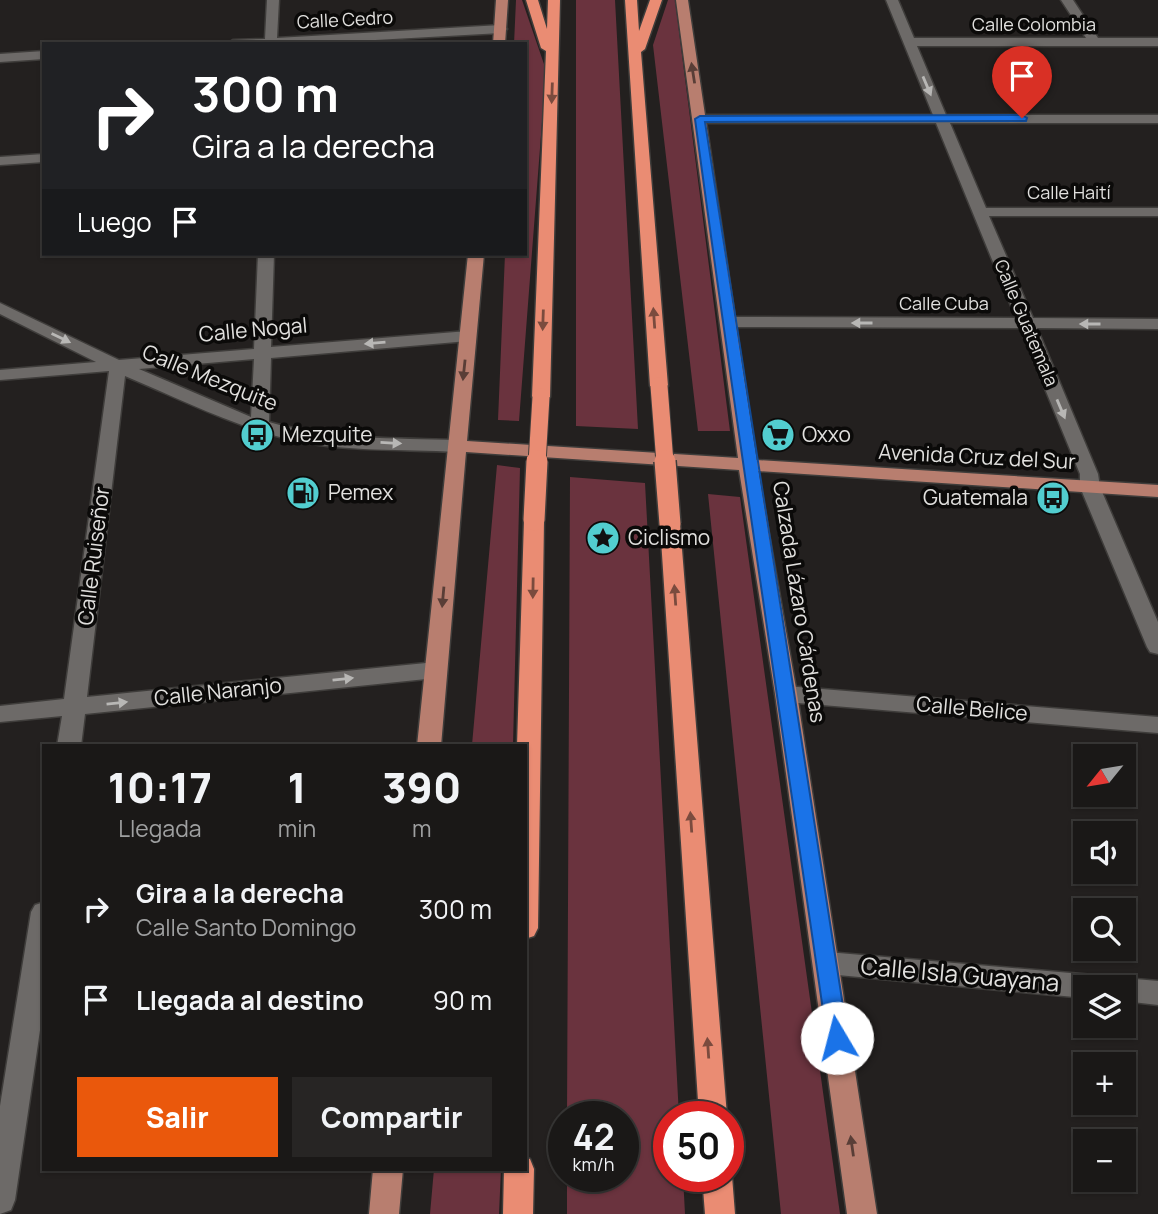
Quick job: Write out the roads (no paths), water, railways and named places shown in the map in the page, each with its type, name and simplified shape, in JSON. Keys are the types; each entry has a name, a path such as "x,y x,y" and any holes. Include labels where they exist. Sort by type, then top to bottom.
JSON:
{"highway":[{"path":"532,0 553,67"},
{"path":"527,837 534,520 541,397 554,0"},
{"path":"631,0 712,1101"},
{"path":"635,57 656,0"},
{"path":"519,1214 520,1171"},
{"path":"718,1192 720,1214"}],"main road":[{"path":"499,42 502,0"},
{"name":"Calzada Lázaro Cárdenas","path":"682,0 730,322 748,466 827,963 862,1214"},
{"path":"429,744 475,256"},
{"name":"Avenida Cruz del Sur","path":"457,446 1158,491"},
{"path":"384,1214 388,1171"}],"street":[{"path":"271,42 273,0"},
{"name":"Calle Guatemala","path":"892,0 1158,647"},
{"path":"1067,0 1094,42"},
{"name":"Calle Cedro","path":"287,42 501,29"},
{"name":"Calle Colombia","path":"909,43 1158,42"},
{"path":"0,58 42,55"},
{"path":"700,119 1158,119"},
{"path":"0,161 42,158"},
{"name":"Calle Haití","path":"979,212 1158,212"},
{"path":"260,425 260,352 266,256"},
{"name":"Calle Mezquite","path":"0,308 118,366 240,419 294,435 344,441 457,446"},
{"name":"Calle Cuba","path":"730,322 1158,324"},
{"name":"Calle Nogal","path":"0,375 468,336"},
{"name":"Calle Ruiseñor","path":"69,744 118,366"},
{"name":"Calle Naranjo","path":"0,714 436,670"},
{"name":"Calle Belice","path":"786,694 1158,725"},
{"path":"0,1200 42,925"},
{"name":"Calle Isla Guayana","path":"827,963 1073,985"},
{"path":"1136,991 1158,993"}],"place":[{"name":"Mezquite","path":"257,435"},
{"name":"Oxxo","path":"778,435"},
{"name":"Pemex","path":"303,493"},
{"name":"Guatemala","path":"1053,498"},
{"name":"Ciclismo","path":"603,538"}]}
